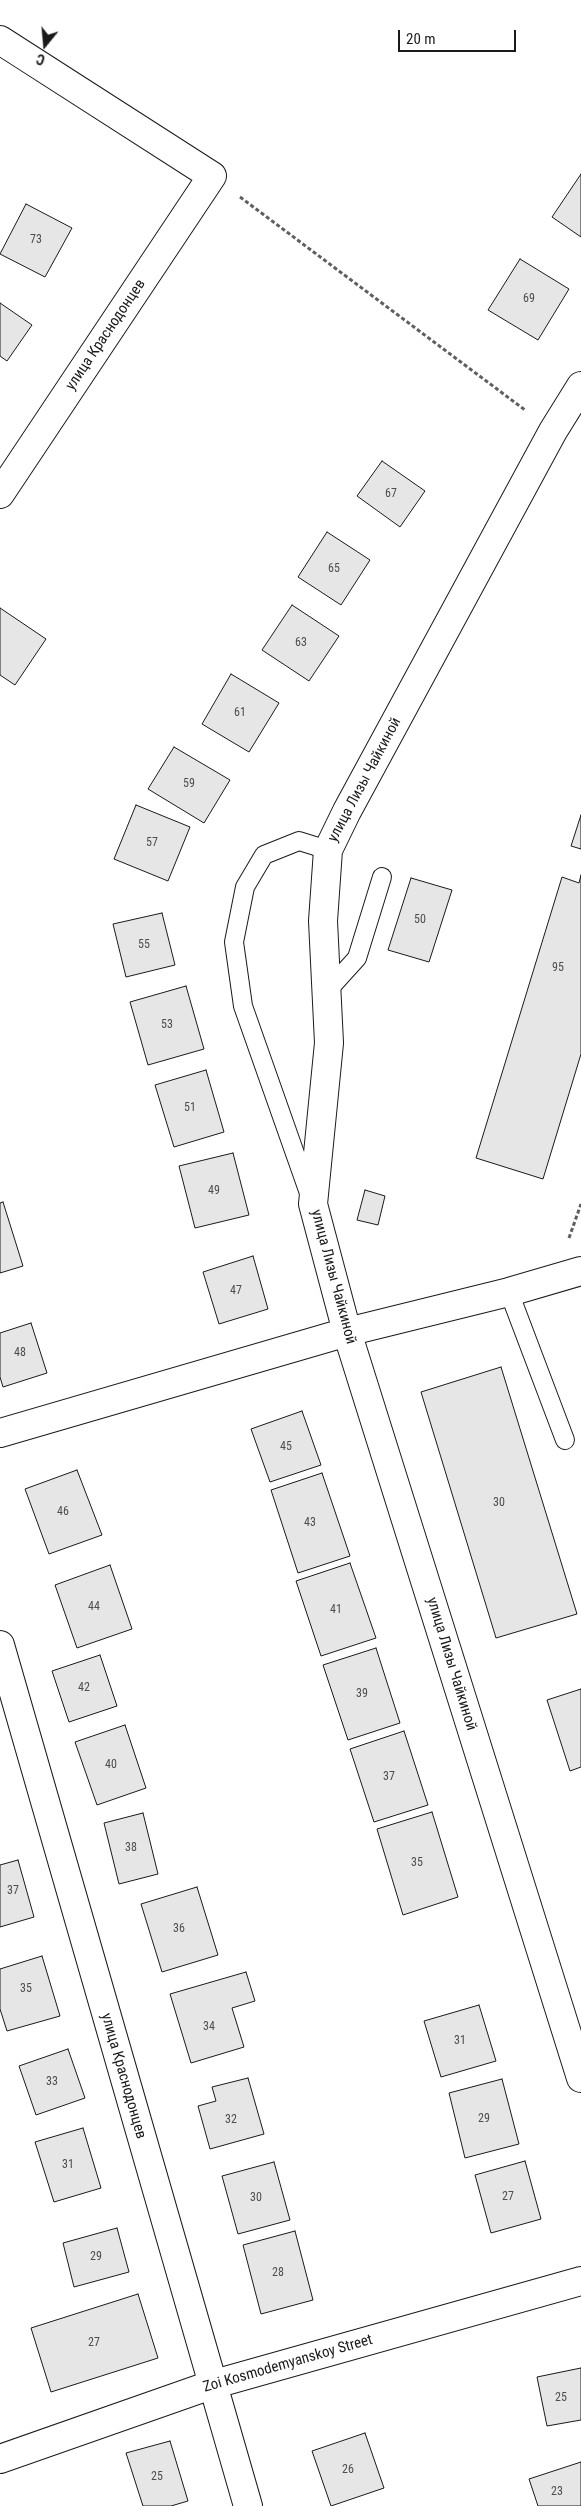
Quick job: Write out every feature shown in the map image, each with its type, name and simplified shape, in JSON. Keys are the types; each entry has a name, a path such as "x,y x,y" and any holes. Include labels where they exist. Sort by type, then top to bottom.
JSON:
{"street":[{"path":"0,40 212,176"},
{"name":"улица Краснодонцев","path":"0,494 212,176"},
{"name":"улица Лизы Чайкиной","path":"581,386 553,431 347,811 328,850 323,921 328,990 329,1043 312,1204 348,1332 581,2078"},
{"path":"0,1434 348,1332 509,1292 581,1271"},
{"name":"улица Краснодонцев","path":"0,1645 211,2385 248,2506"},
{"name":"Zoi Kosmodemyanskoy Street","path":"0,2459 211,2385 581,2282"}],"lane":[{"path":"312,1204 243,1006 234,942 245,887 264,855 299,841 328,850"},
{"path":"328,990 357,958 382,877"},
{"path":"509,1292 565,1440"}],"path":[{"path":"212,176 553,431"},
{"path":"568,1241 581,1204"}],"building":[{"path":"581,174 581,237 552,217"},
{"path":"26,204 72,228 45,277 0,254"},
{"path":"520,259 569,289 538,340 488,310"},
{"path":"0,303 32,325 7,361 0,356"},
{"path":"382,461 425,491 400,527 357,496"},
{"path":"327,532 370,560 341,605 298,577"},
{"path":"292,605 339,636 309,681 262,650"},
{"path":"0,608 46,639 15,685 0,675"},
{"path":"231,674 279,703 249,752 202,724"},
{"path":"174,747 230,780 204,823 148,789"},
{"path":"136,805 190,827 168,881 114,859"},
{"path":"581,815 581,849 571,846"},
{"path":"581,875 581,1054 543,1179 476,1158 562,877 579,883"},
{"path":"411,878 452,890 429,962 388,950"},
{"path":"162,913 175,965 126,977 113,924"},
{"path":"186,986 204,1049 148,1065 130,1002"},
{"path":"206,1070 224,1132 174,1147 155,1085"},
{"path":"233,1153 249,1215 195,1228 179,1166"},
{"path":"365,1190 385,1196 378,1225 357,1220"},
{"path":"3,1202 23,1266 0,1273 0,1203"},
{"path":"253,1256 268,1309 219,1324 203,1272"},
{"path":"31,1323 47,1373 3,1387 0,1377 0,1333"},
{"path":"501,1367 577,1614 496,1638 421,1392"},
{"path":"302,1411 321,1465 270,1482 251,1429"},
{"path":"77,1470 102,1535 49,1554 25,1489"},
{"path":"322,1473 350,1556 298,1573 271,1490"},
{"path":"350,1563 376,1638 321,1656 296,1581"},
{"path":"110,1565 132,1629 77,1648 55,1585"},
{"path":"376,1648 400,1723 348,1740 323,1665"},
{"path":"100,1655 117,1706 69,1722 52,1671"},
{"path":"581,1689 581,1767 570,1771 547,1700"},
{"path":"125,1725 146,1788 97,1805 75,1742"},
{"path":"404,1731 428,1805 374,1822 350,1749"},
{"path":"432,1812 458,1897 403,1915 377,1829"},
{"path":"143,1813 158,1874 119,1884 104,1823"},
{"path":"18,1860 34,1917 0,1927 0,1865"},
{"path":"197,1887 218,1955 162,1972 141,1904"},
{"path":"42,1956 60,2016 7,2031 0,2009 0,1969"},
{"path":"246,1972 255,2001 232,2008 244,2047 191,2063 170,1994"},
{"path":"479,2005 496,2061 441,2077 424,2021"},
{"path":"68,2049 85,2098 36,2115 19,2066"},
{"path":"248,2078 264,2134 210,2149 198,2106 216,2101 212,2087"},
{"path":"502,2079 519,2144 465,2158 449,2093"},
{"path":"83,2128 101,2188 54,2202 35,2142"},
{"path":"525,2161 541,2219 491,2233 475,2175"},
{"path":"274,2162 290,2220 238,2234 222,2176"},
{"path":"117,2228 129,2272 74,2287 63,2243"},
{"path":"295,2231 313,2300 261,2314 243,2245"},
{"path":"138,2294 158,2358 51,2392 31,2328"},
{"path":"581,2368 581,2420 547,2426 537,2377"},
{"path":"365,2433 384,2488 331,2506 312,2451"},
{"path":"170,2441 188,2501 171,2506 143,2506 126,2453"},
{"path":"581,2462 581,2506 538,2506 529,2479"}]}
